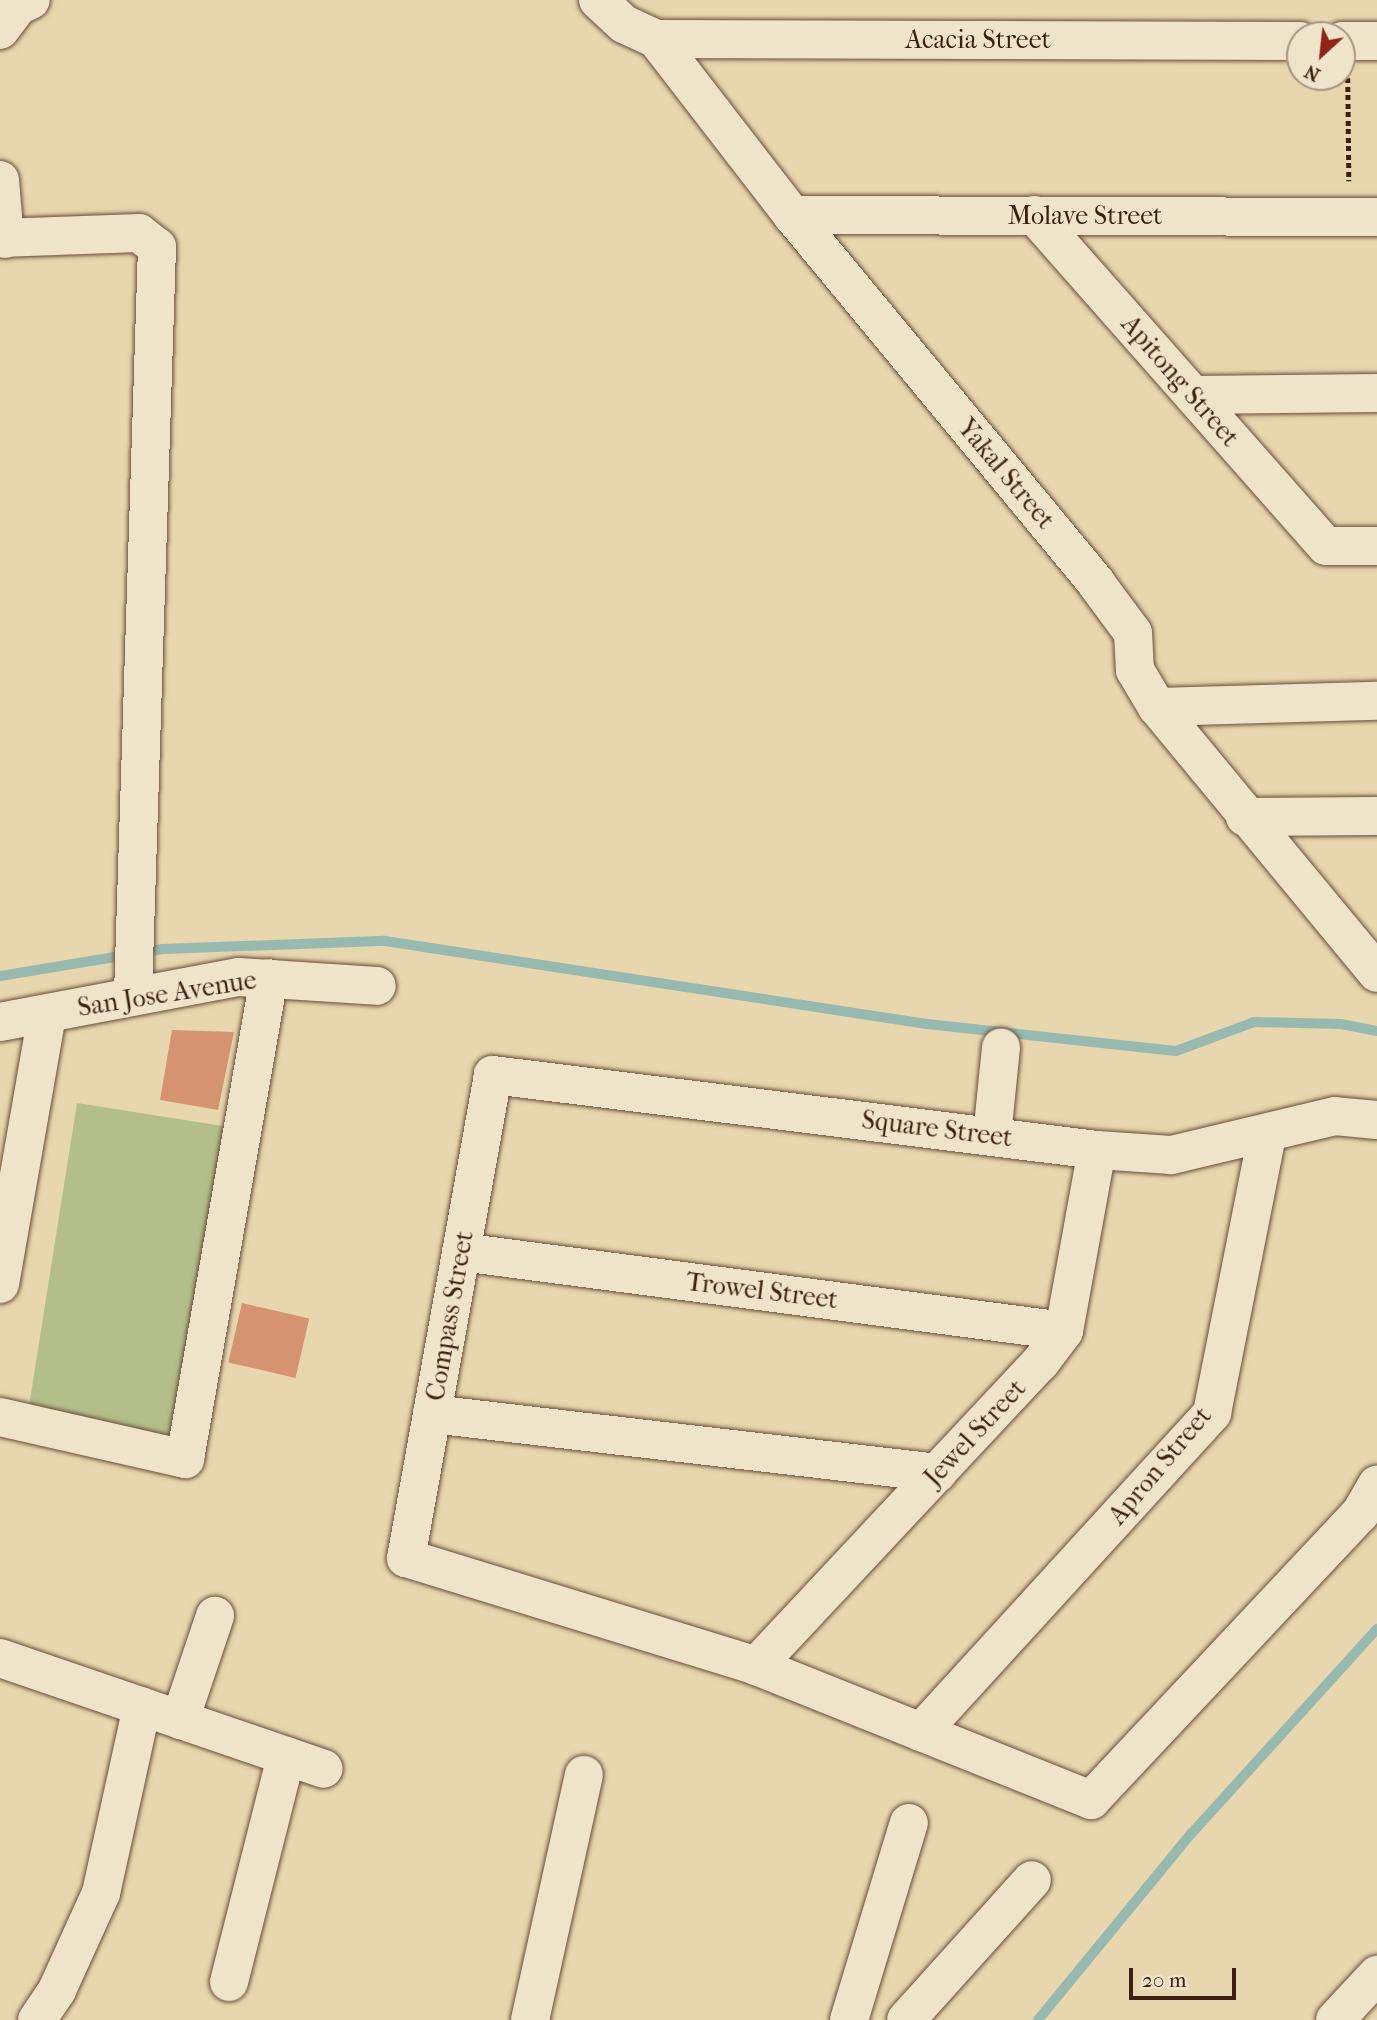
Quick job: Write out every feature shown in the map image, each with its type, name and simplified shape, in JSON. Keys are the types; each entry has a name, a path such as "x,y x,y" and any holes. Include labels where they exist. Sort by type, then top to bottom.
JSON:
{"street":[{"path":"0,30 18,6 31,0"},
{"name":"Yakal Street","path":"598,0 624,24 656,38 792,215 1133,633 1135,670 1157,707 1245,817 1377,973"},
{"name":"Acacia Street","path":"656,38 1286,41"},
{"path":"0,180 3,238 139,233 157,247 133,996"},
{"name":"Molave Street","path":"792,215 1363,217"},
{"name":"Apitong Street","path":"1034,215 1326,546 1377,546"},
{"path":"1194,396 1377,393"},
{"path":"1157,707 1377,701"},
{"path":"1245,817 1377,816"},
{"name":"San Jose Avenue","path":"0,1022 239,977 377,986"},
{"path":"0,1417 185,1458 269,978"},
{"path":"0,1284 47,1014"},
{"path":"992,1136 1001,1047"},
{"name":"Square Street","path":"493,1075 1097,1150 1171,1155 1335,1116 1377,1120"},
{"name":"Compass Street","path":"493,1075 406,1558 757,1666"},
{"name":"Apron Street","path":"921,1732 1212,1413 1267,1133"},
{"path":"1064,1331 1097,1150"},
{"name":"Trowel Street","path":"461,1252 1064,1331"},
{"name":"Jewel Street","path":"757,1666 938,1473 1064,1331"},
{"path":"432,1414 938,1473"},
{"path":"757,1666 1091,1800 1360,1514 1377,1486"},
{"path":"180,1720 215,1616"},
{"path":"0,1658 324,1769"},
{"path":"37,2020 57,1990 101,1893 142,1706"},
{"path":"229,1982 286,1756"},
{"path":"530,2020 584,1775"},
{"path":"849,2020 909,1823"},
{"path":"906,2020 1032,1880"},
{"path":"1335,2020 1377,1975"}],"path":[{"path":"1356,63 1363,217"}],"green space":[{"path":"77,1103 229,1127 180,1437 28,1413"}],"building":[{"path":"172,1030 234,1032 218,1110 160,1100"},
{"path":"242,1303 309,1319 296,1378 228,1362"}],"waterway":[{"path":"0,976 163,949 385,941 927,1024 1176,1051 1254,1022 1341,1024 1377,1031"},
{"path":"1038,2020 1191,1834 1377,1629"}]}
